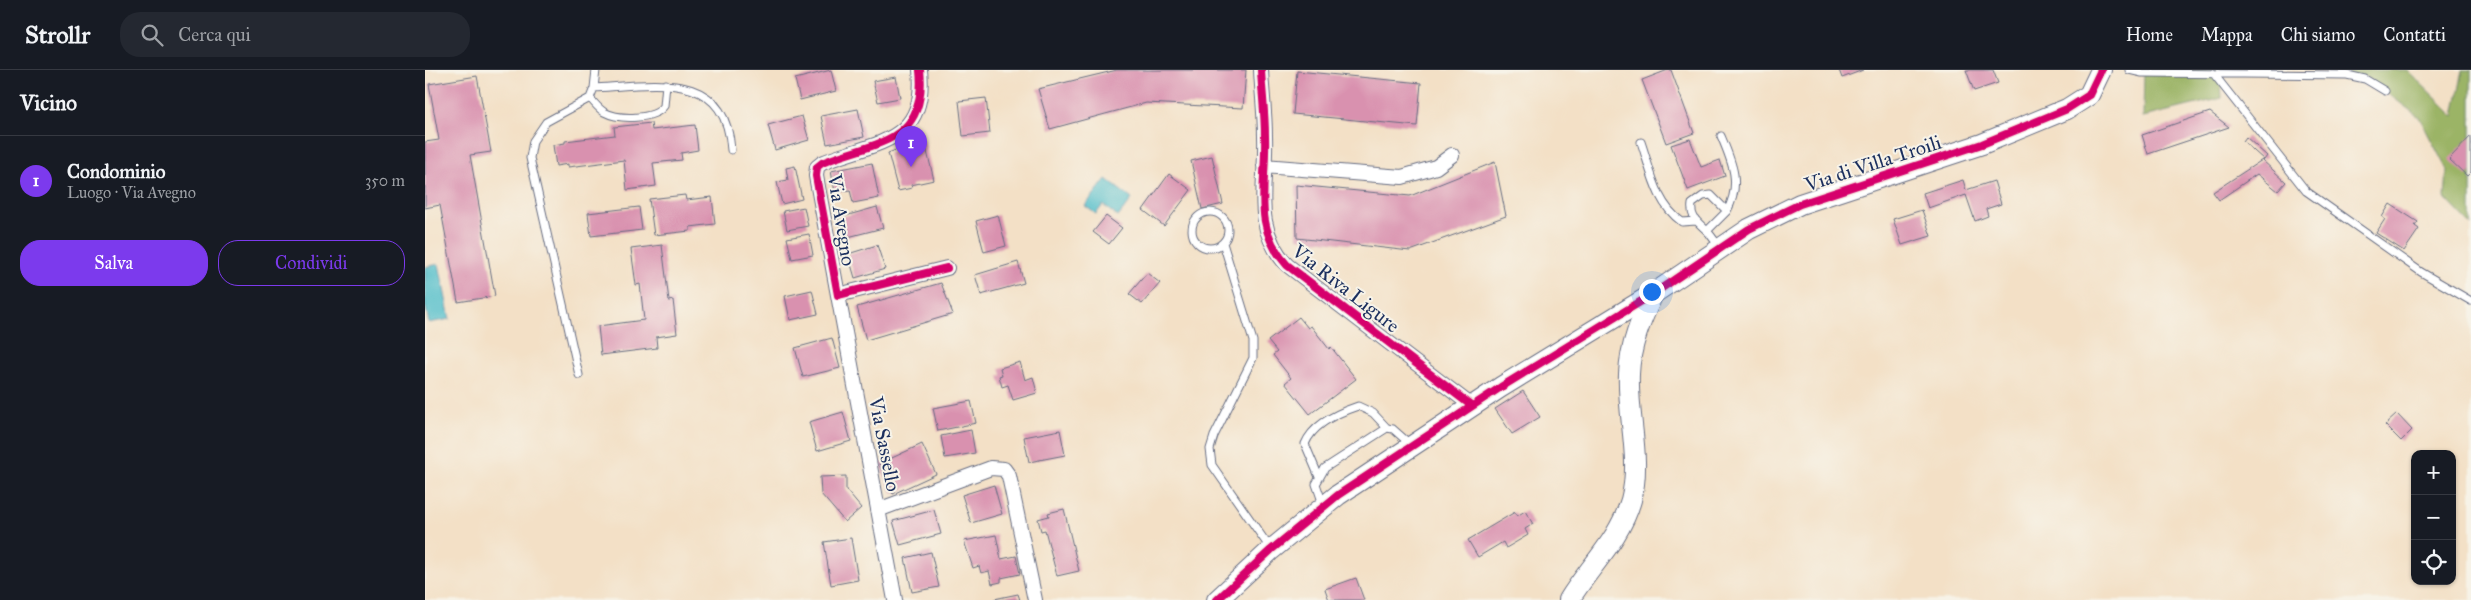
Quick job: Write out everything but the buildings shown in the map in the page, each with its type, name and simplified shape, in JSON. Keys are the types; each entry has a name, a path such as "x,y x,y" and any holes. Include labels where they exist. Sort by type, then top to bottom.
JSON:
{"street":[{"name":"Via Avegno","path":"920,70 918,102 905,128 885,142 824,162 817,167 816,176 838,295 947,268"},
{"name":"Via Riva Ligure","path":"1261,70 1265,137 1264,222 1269,242 1280,257 1297,273 1472,406"},
{"name":"Via di Villa Troili","path":"1217,600 1271,550 1338,495 1472,406 1653,294 1719,247 1749,229 1800,204 1982,144 2067,109 2089,95 2101,70"},
{"path":"1264,166 1402,177 1436,167 1452,155"},
{"path":"1569,600 1619,529 1631,500 1635,462 1629,385 1630,360 1637,330 1653,294"},
{"name":"Via Sassello","path":"838,295 895,600"},
{"path":"878,510 991,468 1004,469 1009,476 1035,600"}],"lane":[{"path":"579,375 530,158 533,142 546,122 590,98 594,88 595,70"},
{"path":"2129,70 2142,73 2347,75 2365,79 2385,91"},
{"path":"2213,73 2306,192 2421,272 2471,301"},
{"path":"594,88 666,84 695,88 716,101 728,123 731,150"},
{"path":"590,98 598,107 609,114 628,117 657,113 664,106 666,84"},
{"path":"1707,231 1727,211 1736,186 1735,170 1721,136"},
{"path":"1641,142 1661,201 1669,214 1682,222 1696,221"},
{"path":"1719,247 1707,231 1696,221 1691,212 1692,204 1703,196 1711,196 1727,211"},
{"path":"1223,243 1212,249 1199,246 1192,236 1193,223 1202,214 1215,212 1225,220 1229,232 1223,243 1253,341 1253,358 1214,436 1210,449 1212,465 1271,550"},
{"path":"1319,477 1305,444 1308,437 1325,422 1358,406 1373,413 1387,428 1393,429 1412,446"},
{"path":"1324,507 1316,484 1325,468 1387,428"}],"green space":[{"path":"2144,70 2220,70 2222,98 2143,117"},
{"path":"2335,70 2407,70 2454,116 2463,70 2471,70 2471,225 2445,198 2447,170 2419,117 2367,78"}],"water":[{"path":"1106,179 1132,199 1118,217 1103,205 1096,214 1085,206"},
{"path":"439,264 450,319 429,323 425,304 425,267"}],"cycle path":[{"path":"920,70 920,95 915,113 906,127 893,137 877,144 822,163 817,167 816,176 838,295 947,268"},
{"path":"1261,70 1265,128 1263,204 1269,235 1276,250 1287,265 1472,406"},
{"path":"1217,600 1271,550 1338,495 1501,387 1653,294 1749,229 1800,204 1982,144 2067,109 2089,95 2101,70"}],"place":[{"name":"Condominio","path":"911,167"}]}
